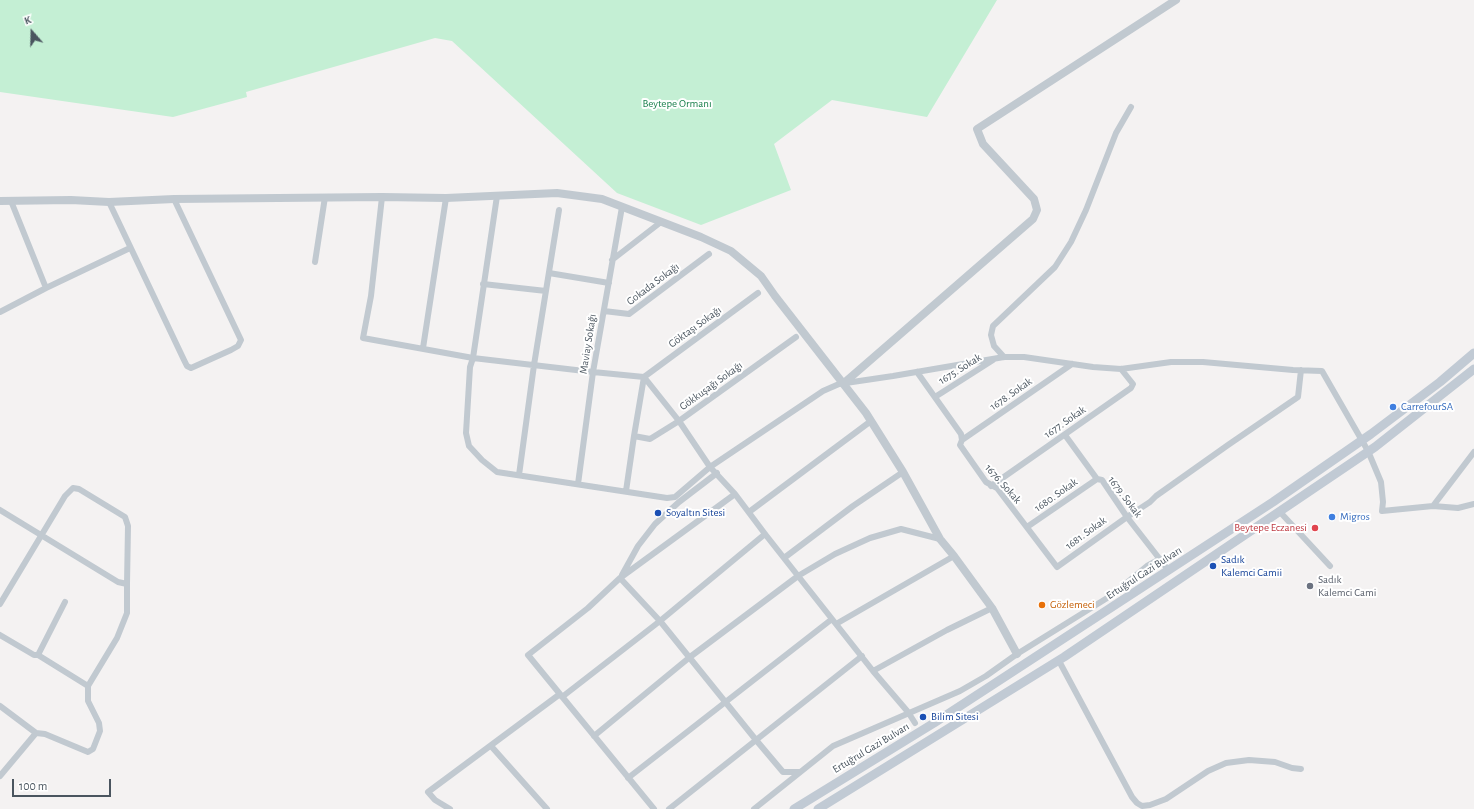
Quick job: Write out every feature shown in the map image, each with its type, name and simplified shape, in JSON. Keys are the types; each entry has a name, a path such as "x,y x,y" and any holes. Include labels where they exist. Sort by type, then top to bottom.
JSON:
{"main road":[{"name":"Ertuğrul Gazi Bulvarı","path":"794,809 934,724 1170,571 1273,502 1363,440 1440,382 1474,353"},
{"path":"818,809 1059,660 1280,512 1368,451 1474,369"}],"street":[{"path":"844,383 1033,219 1037,210 1034,199 983,144 977,129 1176,0"},
{"path":"1004,357 994,346 991,335 993,326 1055,267 1071,242 1086,210 1116,133 1131,107"},
{"path":"0,201 71,200 109,202 174,199 325,197 446,198 557,193 602,199 701,237 731,251 761,276 844,383 872,421 903,472 940,539 992,608 1017,654"},
{"path":"497,196 473,358 470,367 466,433 469,446 482,460 497,472 667,498 675,497 710,467 823,391 839,384 1004,357 1024,357 1121,369 1171,362 1203,362 1264,368 1322,371 1368,451 1381,482 1383,502 1382,512 1433,506 1458,508 1474,504"},
{"path":"315,262 325,197"},
{"path":"382,197 371,296 363,338 473,358 644,377 679,421 710,467 735,494 873,671 916,723"},
{"path":"423,348 446,198"},
{"path":"109,202 187,366 191,368 238,346 241,340 174,199"},
{"path":"11,201 46,288"},
{"name":"Maviay Sokağı","path":"578,484 593,372 622,207"},
{"path":"519,475 534,365 559,210"},
{"path":"612,260 661,222"},
{"path":"0,312 46,288 130,248"},
{"name":"Gokada Sokağı","path":"604,310 629,314 709,254"},
{"path":"549,273 608,283"},
{"path":"483,284 546,291"},
{"name":"Göktaşı Sokağı","path":"644,377 758,293"},
{"name":"Gökkuşağı Sokağı","path":"634,436 650,439 679,421 796,337"},
{"name":"1675. Sokak","path":"935,397 996,358"},
{"name":"1678. Sokak","path":"962,440 1072,364"},
{"name":"1677. Sokak","path":"991,486 1131,388 1133,384 1121,369"},
{"name":"1681. Sokak","path":"1057,566 1298,397 1301,370"},
{"name":"1676. Sokak","path":"917,372 961,434 962,440 960,446 986,482 997,488 1057,566"},
{"path":"626,491 644,377"},
{"path":"749,512 872,421"},
{"name":"1679. Sokak","path":"1065,435 1097,478 1102,480 1127,516 1170,571"},
{"path":"1433,506 1474,452"},
{"path":"784,558 853,506 903,472"},
{"path":"620,578 638,546 655,524 679,502 717,473"},
{"name":"1680. Sokak","path":"1027,527 1097,478"},
{"path":"0,604 65,496 73,488 79,489 125,518 128,526 127,613 117,638 88,686 88,701 99,724 100,730 93,749 88,752 45,734 36,733 0,706"},
{"path":"654,809 528,654 588,608 620,578 735,494"},
{"path":"0,510 118,582 128,584"},
{"path":"1280,512 1330,566"},
{"path":"594,736 690,657 798,576 835,554 870,538 901,529 940,539"},
{"path":"450,809 435,800 428,792 561,696 660,621 765,534"},
{"path":"628,778 834,621 954,556"},
{"path":"754,809 833,746 908,712 936,702 960,691 986,676 1017,654 1112,595 1147,566 1160,559"},
{"path":"620,578 660,621 725,703 783,772 800,772"},
{"path":"38,655 65,602"},
{"path":"873,671 992,608"},
{"path":"0,635 34,655 38,655 88,686"},
{"path":"669,809 862,656"},
{"path":"1059,660 1132,797 1142,806 1150,805 1166,799 1208,771 1226,763 1255,760 1275,762 1292,768 1301,769"},
{"path":"916,723 934,724"},
{"path":"910,739 916,723"},
{"path":"0,776 36,733"},
{"path":"491,746 547,809"}],"green space":[{"name":"Beytepe Ormanı","path":"0,0 997,0 927,117 832,100 774,144 791,190 701,225 617,193 452,41 435,38 246,92 247,97 173,117 0,92"}],"place":[{"name":"CarrefourSA","path":"1393,407"},
{"name":"Soyaltın Sitesi","path":"658,513"},
{"name":"Migros","path":"1332,517"},
{"name":"Beytepe Eczanesi","path":"1315,528"},
{"name":"Sadık Kalemci Camii","path":"1213,566"},
{"name":"Sadık Kalemci Cami","path":"1310,586"},
{"name":"Gözlemeci","path":"1042,605"},
{"name":"Bilim Sitesi","path":"923,717"}]}
